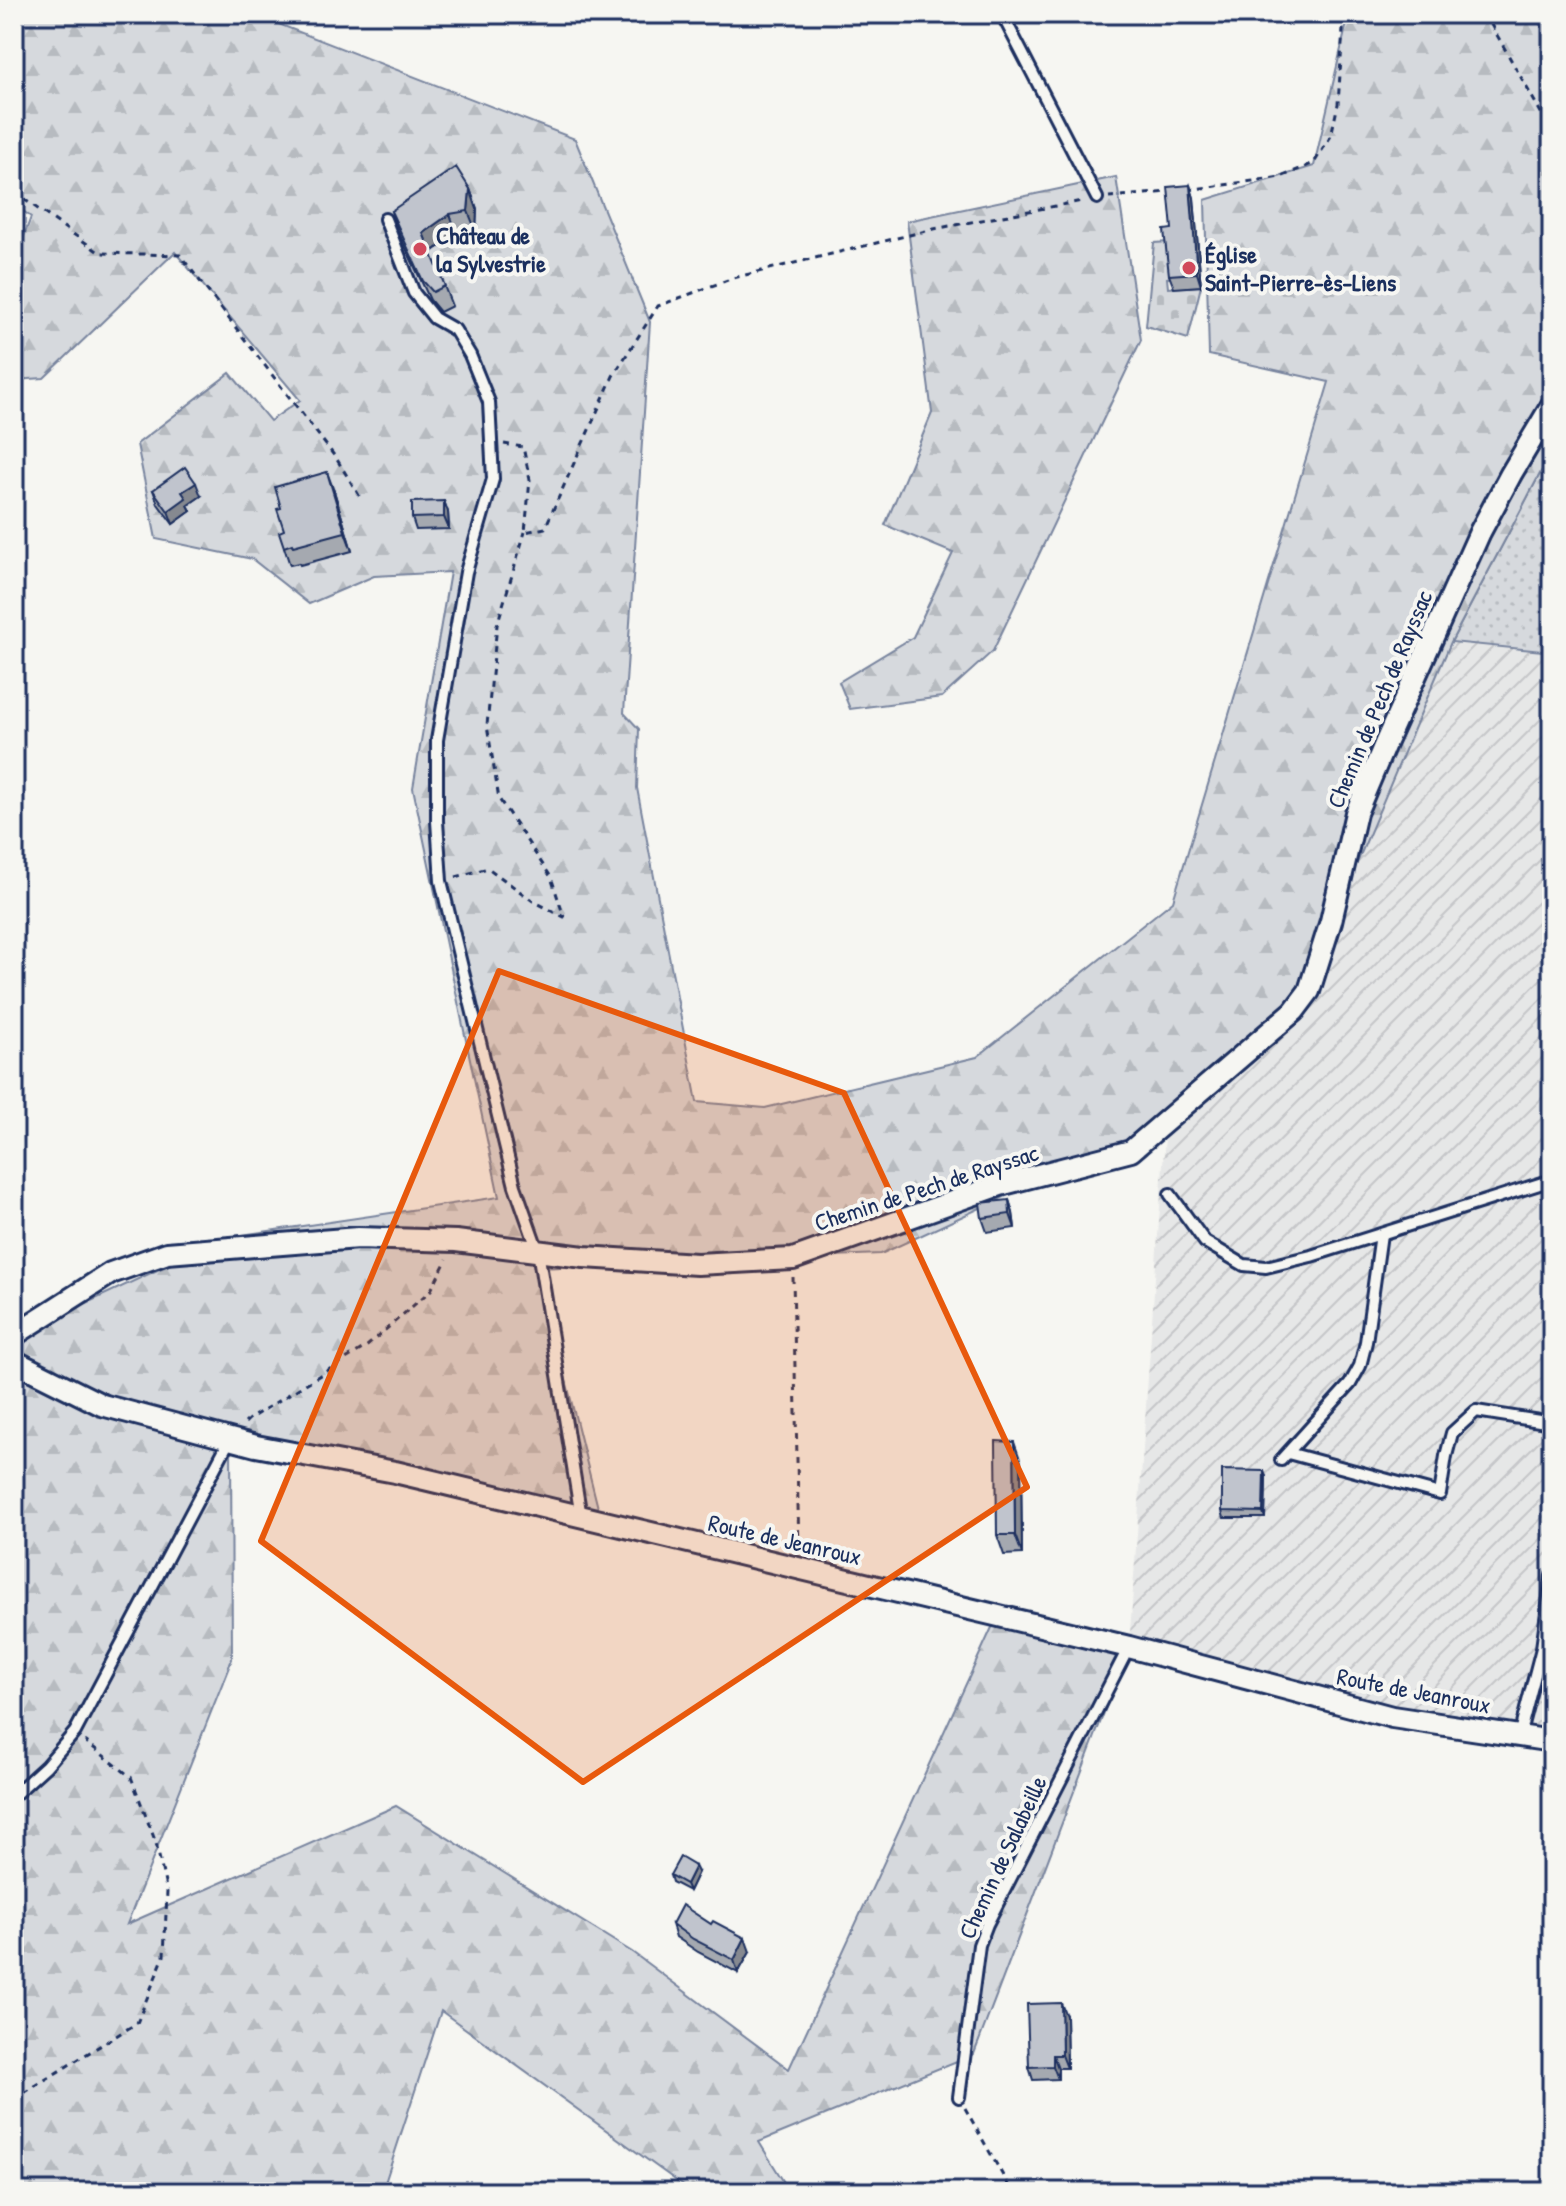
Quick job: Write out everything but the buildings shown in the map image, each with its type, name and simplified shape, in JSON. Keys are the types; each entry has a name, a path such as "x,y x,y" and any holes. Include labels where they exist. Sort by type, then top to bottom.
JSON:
{"street":[{"name":"Chemin de Pech de Rayssac","path":"793,1259 1000,1185 1131,1151 1294,1011 1309,991 1331,921 1356,813 1385,744 1480,532 1552,405"},
{"path":"14,1335 111,1273 167,1253 358,1238 456,1241 584,1257 697,1264 793,1259"},
{"name":"Route de Jeanroux","path":"14,1361 102,1405 256,1446 395,1472 1129,1647 1392,1717 1552,1741"}],"lane":[{"path":"1002,14 1097,198"},
{"path":"385,219 414,293 434,318 455,330 470,355 489,402 493,479 466,572 437,740 441,881 515,1186 538,1251 581,1517"},
{"path":"1170,1194 1205,1242 1244,1265 1266,1267 1311,1256 1552,1180"},
{"path":"1381,1234 1360,1366 1350,1384 1285,1457 1440,1494 1452,1433 1476,1411 1552,1423"},
{"path":"14,1795 46,1766 75,1732 230,1439"},
{"path":"1519,1736 1542,1648 1552,1576"},
{"name":"Chemin de Salabeille","path":"959,2097 979,1945 1129,1647"}],"path":[{"path":"1187,190 1281,177 1314,163 1331,136 1338,104 1344,14"},
{"path":"1485,14 1552,132"},
{"path":"525,532 545,528 613,376 658,306 733,278 934,229 1097,198 1172,191"},
{"path":"14,192 100,253 180,255 336,458 360,497"},
{"path":"441,881 488,868 533,901 564,917 551,877 499,799 487,725 497,625 525,532 530,480 523,447 491,442"},
{"path":"230,1439 249,1419 367,1346 431,1290 456,1241"},
{"name":"Chemin de Pech de Rayssac","path":"793,1259 800,1569"},
{"path":"14,2099 137,2023 164,1956 167,1892 156,1843 131,1777 75,1732"},
{"path":"959,2097 1012,2192"}],"highlighted area":[{"path":"499,971 844,1093 1027,1487 583,1782 261,1541"}],"shaded area":[{"path":"1451,642 1552,652 1552,1742 1508,1736 1129,1647 1166,1122 1294,1011"}],"green space":[{"path":"14,14 262,14 268,20 575,139 650,322 624,713 639,729 637,788 697,1102 765,1108 977,1057 1173,901 1329,382 1209,355 1205,200 1314,166 1349,14 1552,14 1552,451 1451,642 1294,1011 1166,1122 881,1254 538,1268 599,1512 231,1442 232,1659 127,1924 396,1806 632,1952 789,2069 1000,1610 1129,1647 974,2054 759,2142 790,2192 692,2192 441,2011 382,2192 14,2192 14,1337 228,1237 499,1197 413,788 450,572 374,576 309,604 252,559 156,539 137,444 230,373 270,421 300,400 175,252 44,378 14,380 14,263 31,217 14,204"},
{"path":"1116,177 1141,340 993,651 942,697 850,709 839,682 913,637 953,553 885,525 932,413 907,221"},
{"path":"1169,242 1180,277 1167,278 1168,288 1201,286 1188,339 1146,326 1154,243"},
{"path":"1552,451 1552,652 1451,642"}],"place":[{"name":"Château de la Sylvestrie","path":"420,249"},
{"name":"Église Saint-Pierre-ès-Liens","path":"1189,268"}]}
